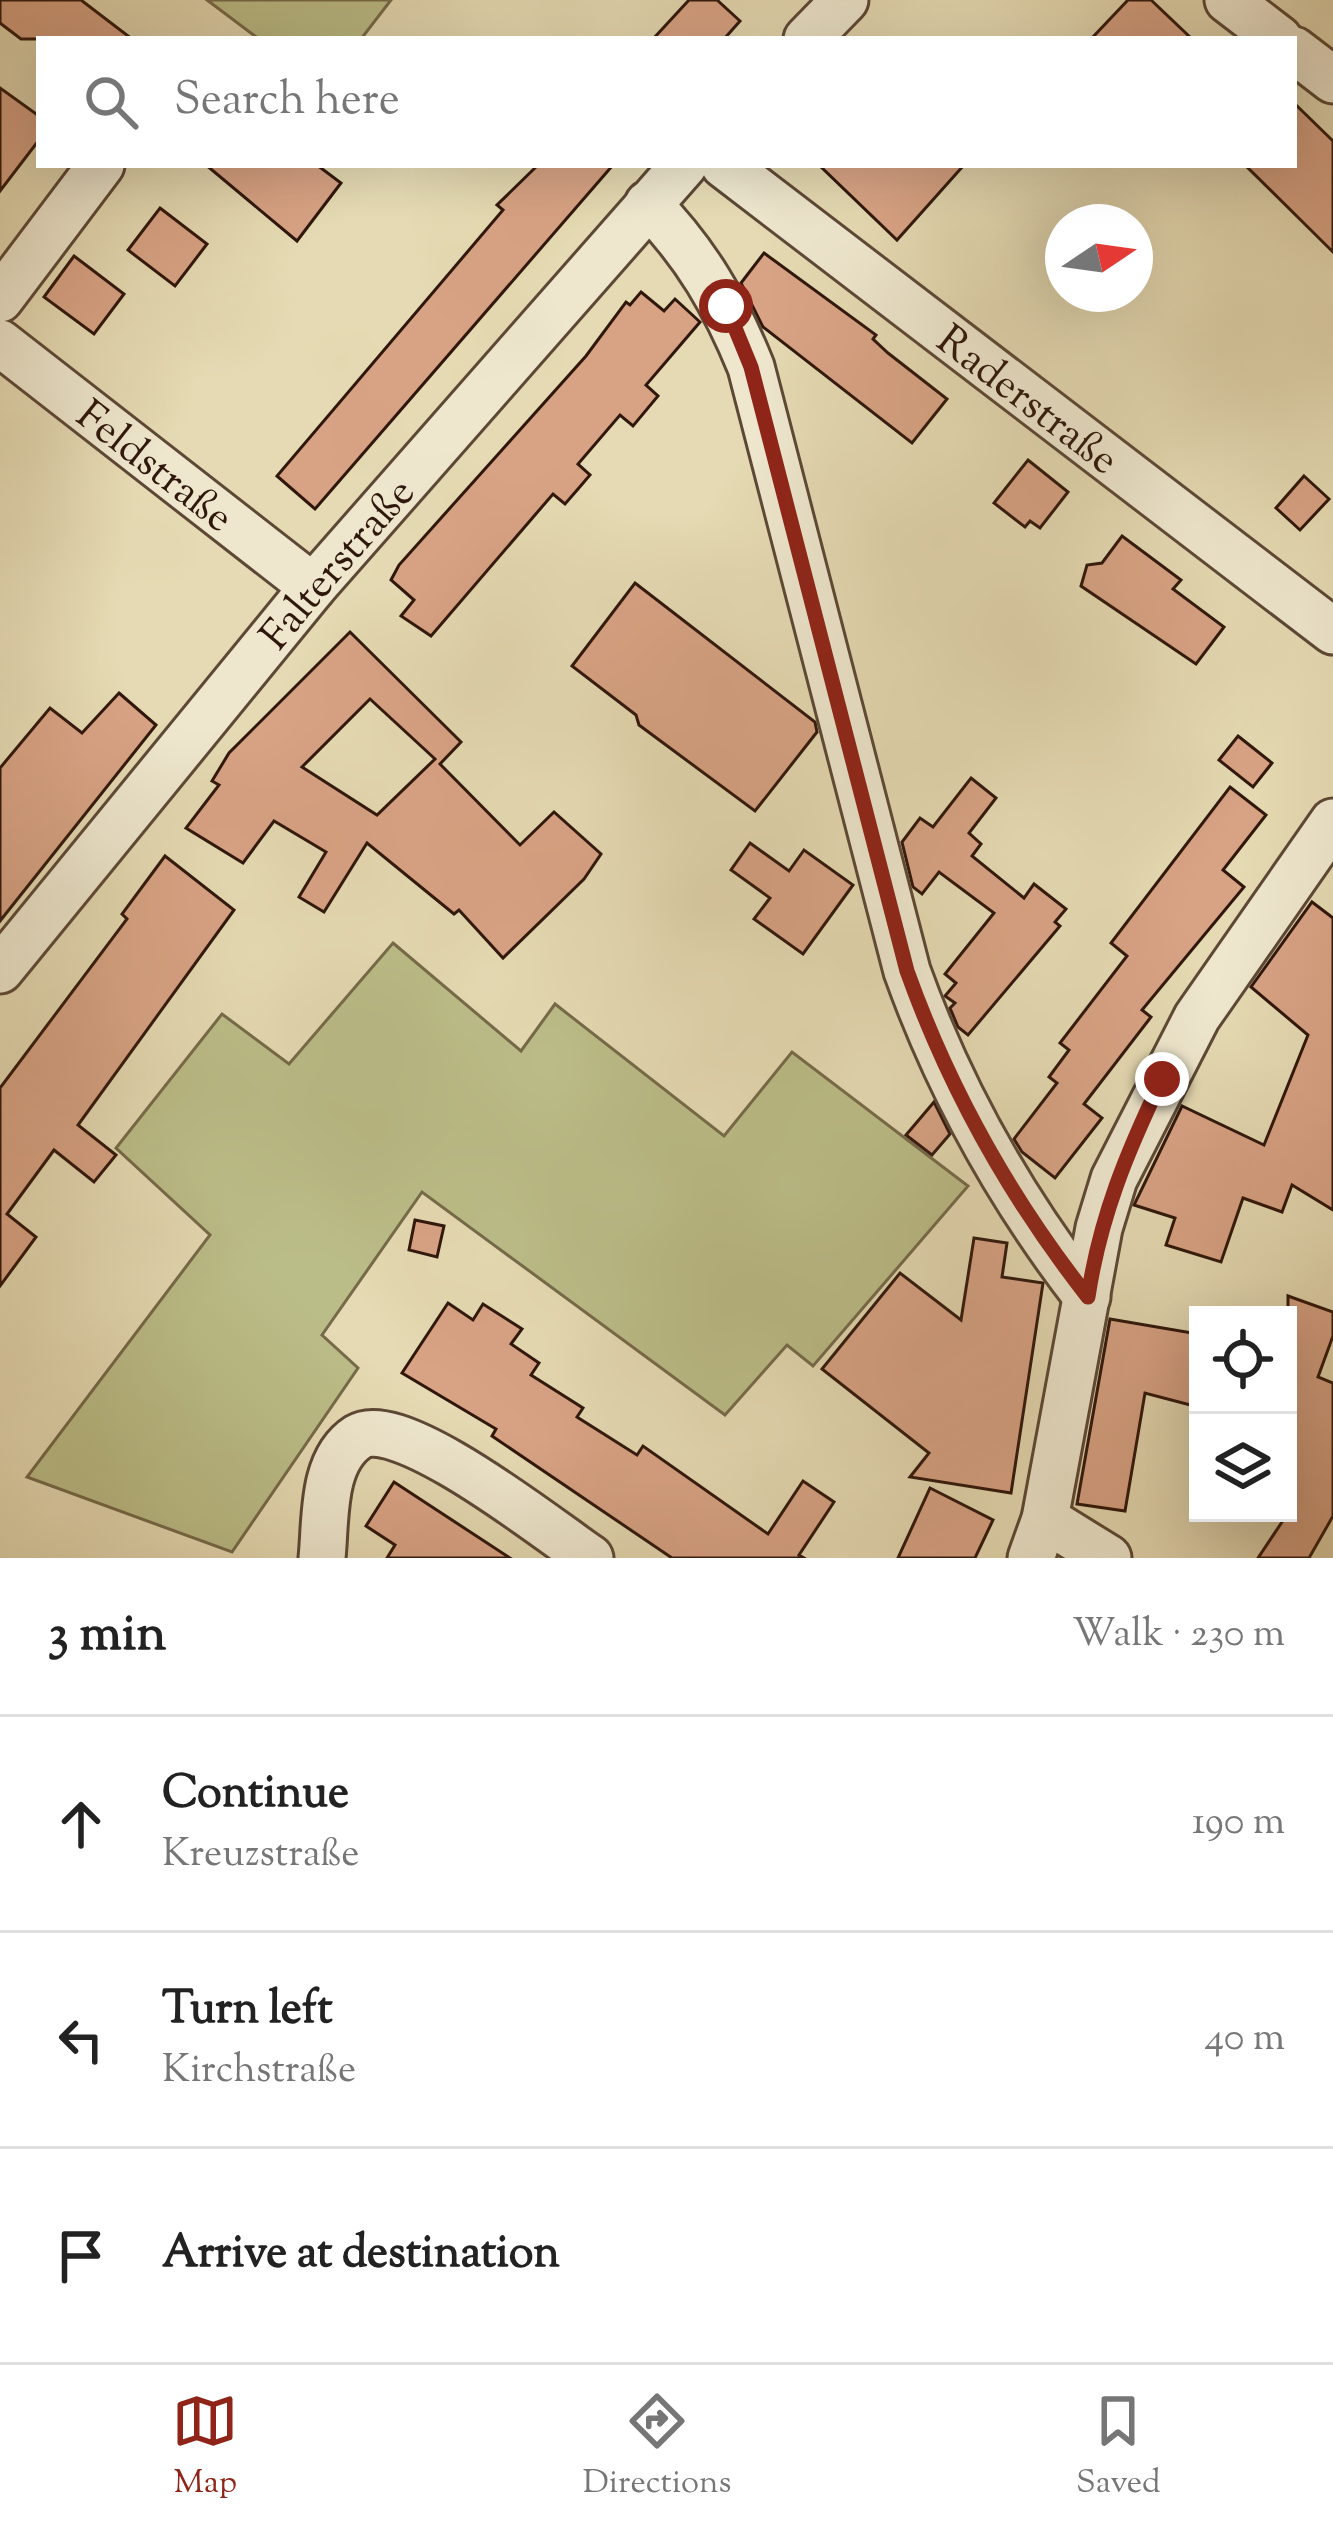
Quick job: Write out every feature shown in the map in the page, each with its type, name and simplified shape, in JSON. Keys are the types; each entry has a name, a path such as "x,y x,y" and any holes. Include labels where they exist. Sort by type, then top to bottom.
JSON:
{"street":[{"path":"810,36 845,0"},
{"path":"1228,0 1275,36"},
{"path":"1297,52 1333,80"},
{"path":"0,299 98,168"},
{"name":"Falterstraße","path":"0,970 313,587 682,168"},
{"name":"Raderstraße","path":"728,168 1333,631"},
{"path":"647,204 688,245 726,306 751,367 901,947 928,1030 987,1145 1048,1247 1088,1297"},
{"name":"Feldstraße","path":"0,343 313,587"},
{"path":"1108,1558 1038,1539 1099,1228 1114,1179 1162,1079 1232,963 1333,822"},
{"path":"322,1558 330,1479 355,1439 374,1430 404,1438 435,1455 590,1558"}],"green space":[{"path":"207,0 391,0 363,36 255,36"},
{"path":"393,943 521,1051 555,1004 724,1136 792,1052 968,1186 813,1366 787,1345 725,1415 422,1192 322,1335 358,1368 232,1552 27,1477 210,1235 116,1148 222,1014 289,1064"}],"building":[{"path":"0,0 81,0 128,36 21,39 0,23"},
{"path":"689,0 717,0 740,21 727,36 656,36"},
{"path":"1128,0 1151,0 1189,36 1094,36"},
{"path":"0,88 36,114 36,144 0,191"},
{"path":"1297,106 1333,141 1333,252 1248,168 1297,168"},
{"path":"210,168 321,168 341,183 297,241"},
{"path":"535,168 610,168 315,509 277,476 503,210 497,205"},
{"path":"822,168 961,168 897,240"},
{"path":"160,208 207,244 175,286 128,250"},
{"path":"764,253 876,335 873,339 888,353 947,399 912,443 763,327 741,283"},
{"path":"74,256 124,294 94,334 44,297"},
{"path":"641,292 664,311 675,299 700,322 646,385 658,396 633,426 620,415 578,464 590,475 565,504 553,494 431,636 401,616 414,600 391,580 399,565 586,356 626,302 630,305"},
{"path":"1028,460 1068,492 1040,528 1030,521 1025,527 994,503"},
{"path":"1304,476 1329,499 1300,530 1276,508"},
{"path":"1122,536 1181,580 1173,589 1224,627 1196,664 1081,586 1087,565 1102,563"},
{"path":"635,583 815,722 817,732 755,811 639,725 636,715 572,666"},
{"path":"350,632 461,742 440,764 520,845 554,812 601,854 584,879 503,958 459,910 454,914 367,843 324,912 299,897 326,852 274,821 243,863 186,828 219,785 212,781 229,753","holes":["370,699 435,759 377,815 302,767"]},
{"path":"119,693 156,725 0,921 0,768 50,708 82,733"},
{"path":"1238,736 1272,763 1253,787 1219,760"},
{"path":"971,778 996,798 969,833 981,844 972,856 1024,898 1034,884 1066,909 1055,922 1060,926 968,1035 958,1027 950,1008 955,1003 945,996 956,983 945,974 994,913 939,872 922,894 913,887 902,842 920,818 933,827"},
{"path":"1230,787 1266,815 1223,870 1244,887 1142,1010 1151,1017 1084,1104 1102,1118 1055,1178 1022,1152 1014,1139 1057,1083 1049,1077 1069,1050 1060,1043 1127,956 1111,943"},
{"path":"750,843 789,871 804,850 853,885 803,954 754,919 770,898 731,870"},
{"path":"165,856 234,910 78,1125 116,1155 94,1182 54,1150 7,1214 36,1237 0,1286 0,1088 127,919 122,914"},
{"path":"1312,902 1333,918 1333,1210 1292,1185 1282,1212 1243,1198 1221,1262 1166,1245 1175,1218 1134,1205 1182,1106 1264,1145 1308,1035 1251,987"},
{"path":"934,1102 950,1134 932,1155 906,1135"},
{"path":"415,1220 444,1226 437,1257 409,1250"},
{"path":"974,1238 1007,1243 1002,1277 1043,1283 1011,1493 910,1477 929,1453 822,1369 900,1273 961,1320"},
{"path":"1288,1296 1333,1312 1333,1336 1318,1377 1333,1383 1333,1516 1309,1558 1258,1558 1282,1522 1297,1522 1297,1306 1288,1306"},
{"path":"448,1303 473,1320 483,1304 522,1329 511,1344 539,1363 531,1375 583,1408 577,1417 637,1455 643,1446 768,1534 803,1481 834,1502 799,1555 804,1558 672,1558 492,1436 496,1429 402,1373"},
{"path":"1110,1319 1189,1332 1189,1405 1145,1393 1125,1511 1077,1504"},
{"path":"394,1482 510,1558 387,1558 395,1545 366,1526"},
{"path":"930,1488 993,1520 975,1558 898,1558"}],"route":[{"path":"726,306 751,367 907,971 928,1030 974,1124 1048,1247 1088,1297 1099,1228 1114,1179 1162,1079"}]}
